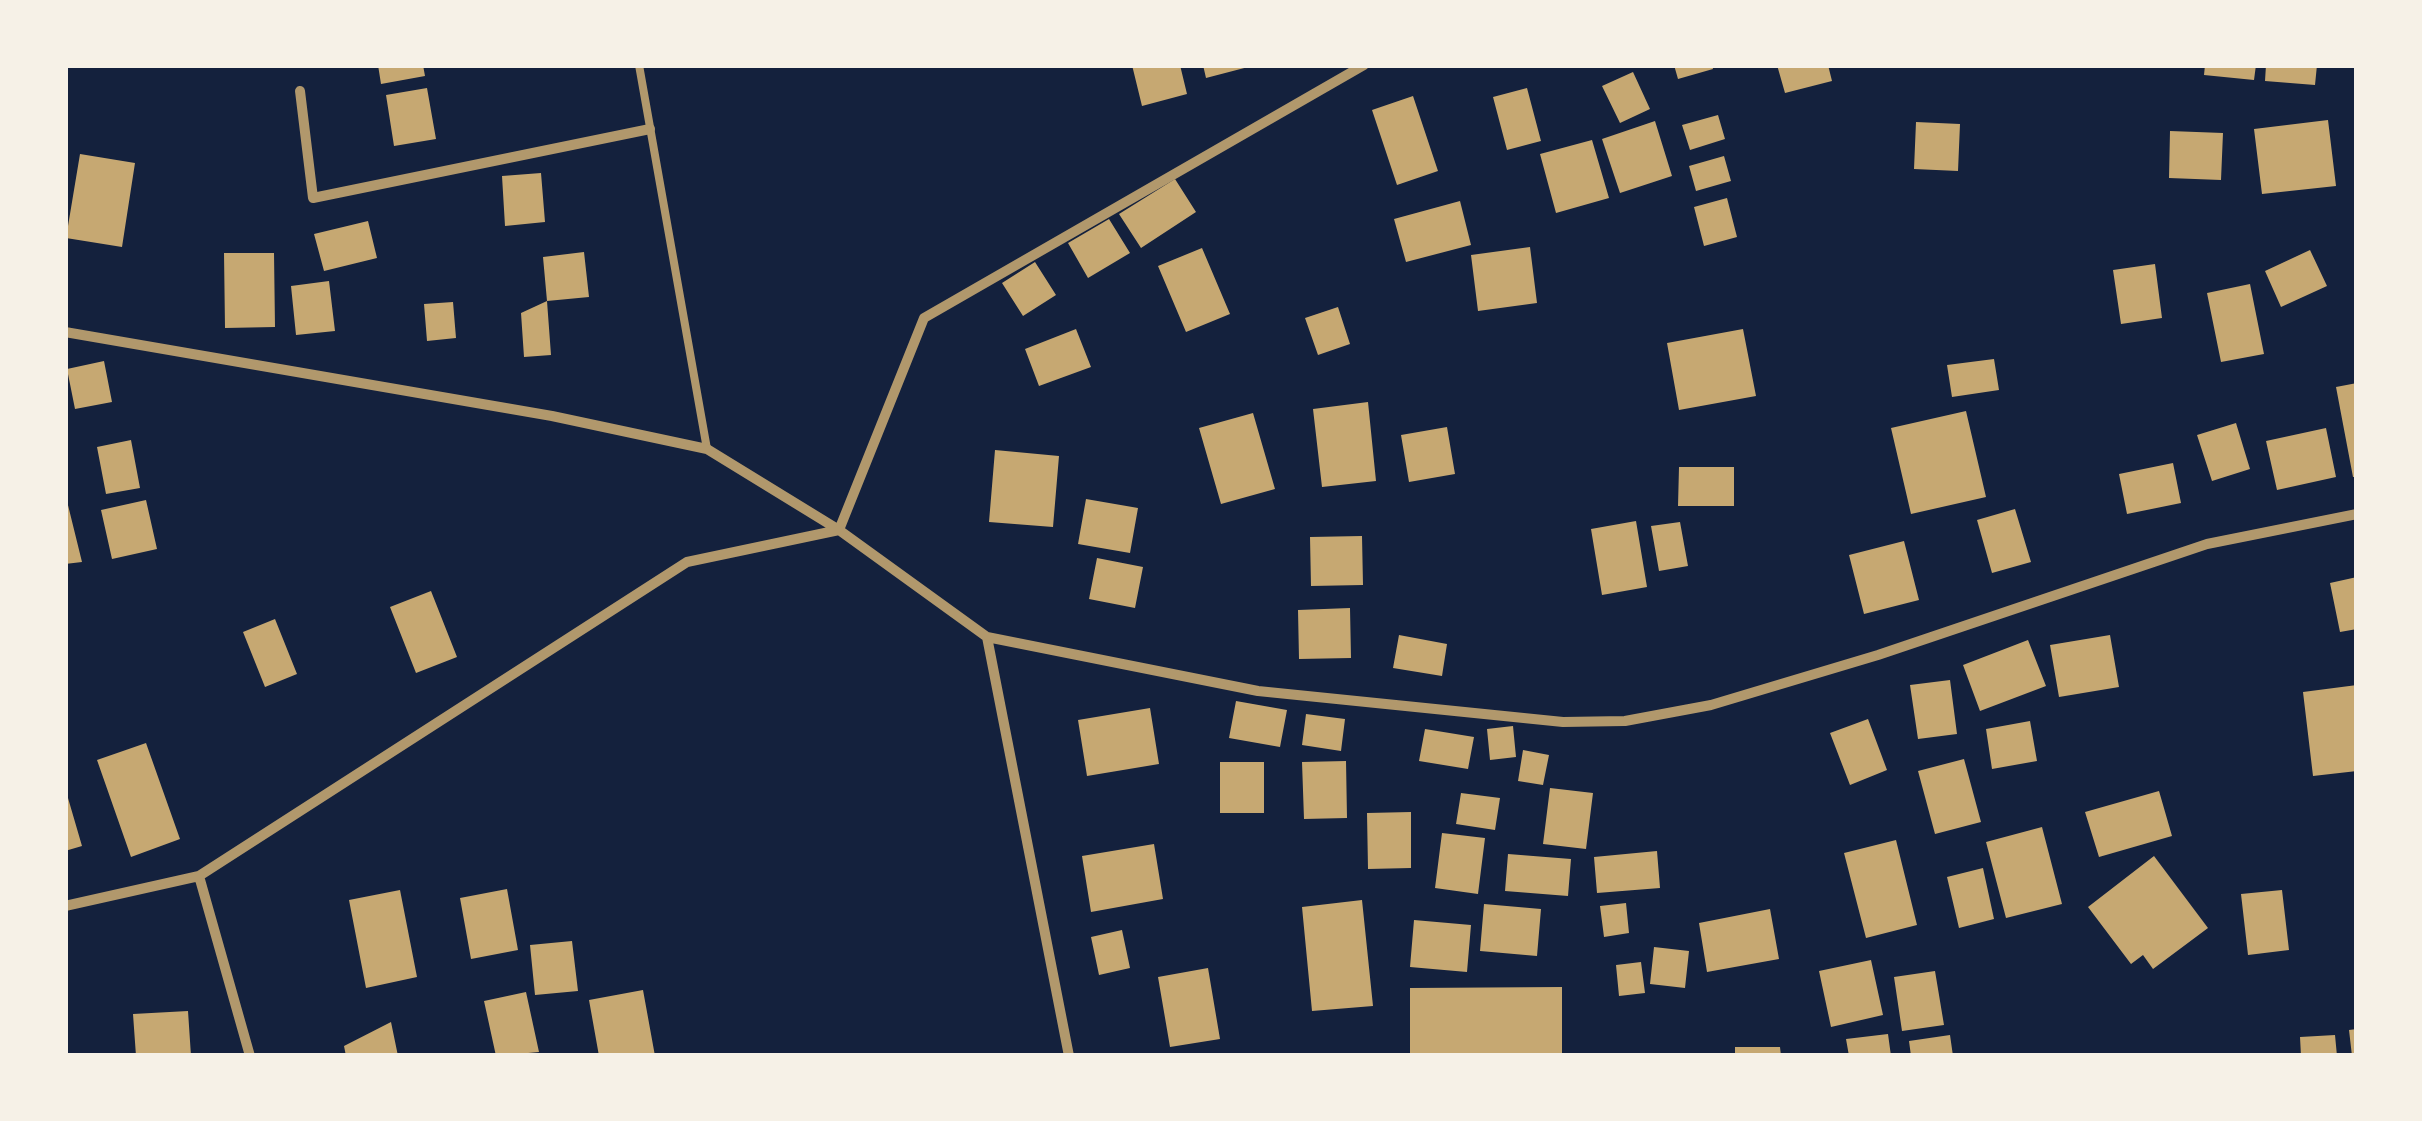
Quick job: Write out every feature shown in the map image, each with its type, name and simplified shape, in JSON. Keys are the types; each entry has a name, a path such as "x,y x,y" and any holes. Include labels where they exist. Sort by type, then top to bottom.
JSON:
{"street":[{"path":"839,530 924,318 1364,65"},
{"path":"300,91 314,198 650,129"},
{"path":"65,332 552,416 707,449 839,530 988,637 1258,691 1563,722 1625,721 1711,705 1878,655 2207,544 2357,514"},
{"path":"65,906 200,876 687,562 839,530"},
{"path":"988,637 1069,1056"},
{"path":"200,876 250,1056"}],"lane":[{"path":"639,65 707,449"}],"building":[{"path":"378,65 423,65 425,76 381,84"},
{"path":"1132,65 1180,65 1187,94 1142,106"},
{"path":"1203,65 1251,65 1252,66 1206,78"},
{"path":"1674,65 1712,65 1713,69 1678,79"},
{"path":"1777,65 1828,65 1832,81 1785,93"},
{"path":"2205,65 2256,65 2254,80 2204,75"},
{"path":"2266,65 2317,65 2315,85 2265,81"},
{"path":"1633,72 1650,109 1620,123 1602,86"},
{"path":"427,88 436,139 394,146 386,95"},
{"path":"1527,88 1541,141 1507,150 1493,97"},
{"path":"1413,96 1438,171 1397,185 1372,110"},
{"path":"1718,115 1725,139 1690,150 1682,125"},
{"path":"2328,120 2336,186 2262,194 2254,129"},
{"path":"1655,121 1672,176 1620,193 1602,139"},
{"path":"1916,122 1960,124 1958,171 1914,169"},
{"path":"2170,131 2223,133 2221,180 2169,178"},
{"path":"1592,140 1609,198 1556,213 1540,154"},
{"path":"80,154 135,163 122,247 66,238"},
{"path":"1724,156 1731,181 1696,191 1689,166"},
{"path":"541,173 545,222 505,226 502,176"},
{"path":"1175,179 1196,212 1141,248 1119,214"},
{"path":"1727,198 1737,237 1704,246 1694,207"},
{"path":"1460,201 1471,245 1406,262 1394,219"},
{"path":"1109,219 1130,253 1088,278 1068,243"},
{"path":"368,221 377,258 324,271 314,234"},
{"path":"1530,247 1537,303 1478,311 1471,255"},
{"path":"1202,248 1230,314 1186,332 1158,266"},
{"path":"2310,250 2327,286 2281,307 2265,271"},
{"path":"584,252 589,297 547,301 543,257"},
{"path":"224,253 274,253 275,327 225,328"},
{"path":"1035,262 1056,295 1023,316 1002,283"},
{"path":"2155,264 2162,318 2121,324 2113,270"},
{"path":"329,281 335,331 296,335 291,286"},
{"path":"2250,284 2264,354 2221,362 2207,293"},
{"path":"547,301 551,355 524,357 521,313"},
{"path":"453,302 456,338 427,341 424,304"},
{"path":"1338,307 1350,344 1318,355 1305,318"},
{"path":"1076,329 1091,367 1039,386 1025,349"},
{"path":"1743,329 1756,396 1679,410 1667,343"},
{"path":"1994,359 1999,390 1952,397 1947,365"},
{"path":"104,361 112,402 75,409 67,369"},
{"path":"2357,383 2357,477 2353,477 2336,387"},
{"path":"1368,402 1376,481 1322,487 1313,409"},
{"path":"1966,411 1986,497 1911,514 1891,428"},
{"path":"1253,413 1275,489 1221,504 1199,428"},
{"path":"2236,423 2250,469 2212,481 2197,435"},
{"path":"1447,427 1455,474 1409,482 1401,435"},
{"path":"2326,428 2336,477 2277,490 2266,441"},
{"path":"131,440 140,488 106,494 97,447"},
{"path":"995,450 1059,456 1053,527 989,522"},
{"path":"2173,463 2181,503 2127,514 2119,474"},
{"path":"1679,467 1734,467 1734,506 1678,506"},
{"path":"66,497 82,562 65,564"},
{"path":"1086,499 1138,508 1130,553 1078,544"},
{"path":"146,500 157,549 112,559 101,510"},
{"path":"2015,509 2031,562 1992,573 1977,520"},
{"path":"1636,521 1647,587 1602,595 1591,529"},
{"path":"1680,522 1688,566 1659,571 1651,526"},
{"path":"1362,536 1363,585 1311,586 1310,537"},
{"path":"1904,541 1919,600 1864,614 1849,555"},
{"path":"1097,558 1143,567 1135,608 1089,599"},
{"path":"2357,577 2357,629 2340,632 2330,583"},
{"path":"431,591 457,657 416,673 390,607"},
{"path":"1350,608 1351,658 1299,659 1298,610"},
{"path":"275,619 297,674 265,687 243,632"},
{"path":"1399,635 1447,644 1442,676 1393,668"},
{"path":"2110,635 2119,687 2059,697 2050,645"},
{"path":"2028,640 2046,686 1980,711 1963,665"},
{"path":"1950,680 1957,734 1918,739 1910,685"},
{"path":"2357,685 2357,771 2313,776 2303,692"},
{"path":"1236,701 1287,710 1280,747 1229,738"},
{"path":"1150,708 1159,764 1087,776 1078,720"},
{"path":"1306,714 1345,719 1341,751 1302,745"},
{"path":"1868,719 1887,770 1850,785 1830,733"},
{"path":"2030,721 2037,761 1992,769 1986,729"},
{"path":"1513,726 1516,757 1490,760 1487,729"},
{"path":"1425,729 1474,737 1468,769 1419,761"},
{"path":"146,743 180,839 131,857 97,760"},
{"path":"1523,750 1549,755 1543,785 1518,781"},
{"path":"1964,759 1981,822 1935,834 1918,771"},
{"path":"1346,761 1347,818 1304,819 1302,762"},
{"path":"1220,762 1264,762 1264,813 1220,813"},
{"path":"1550,788 1593,793 1586,849 1543,844"},
{"path":"2159,791 2172,836 2099,857 2085,812"},
{"path":"1461,793 1500,798 1495,830 1456,824"},
{"path":"68,798 82,846 65,851 65,799"},
{"path":"1411,812 1411,868 1368,869 1367,813"},
{"path":"2042,827 2062,904 2006,918 1986,842"},
{"path":"1442,833 1485,838 1478,894 1435,888"},
{"path":"1896,840 1917,925 1866,938 1844,853"},
{"path":"1154,844 1163,899 1091,912 1082,856"},
{"path":"1657,851 1660,888 1597,893 1594,857"},
{"path":"1508,854 1571,859 1568,896 1505,891"},
{"path":"2154,856 2208,928 2153,969 2143,955 2131,964 2088,907"},
{"path":"1983,868 1994,919 1959,928 1947,877"},
{"path":"507,889 518,950 471,959 460,898"},
{"path":"400,890 417,977 366,988 349,900"},
{"path":"2282,890 2289,950 2248,955 2241,894"},
{"path":"1362,900 1373,1006 1312,1011 1302,907"},
{"path":"1626,903 1629,933 1604,937 1600,906"},
{"path":"1484,904 1541,909 1537,956 1480,951"},
{"path":"1770,909 1779,959 1707,972 1699,923"},
{"path":"1414,920 1471,925 1467,972 1410,967"},
{"path":"1122,930 1130,968 1099,975 1091,937"},
{"path":"572,941 578,991 535,995 530,945"},
{"path":"1654,947 1689,951 1685,988 1650,984"},
{"path":"1871,960 1883,1015 1831,1027 1819,971"},
{"path":"1641,962 1645,993 1619,996 1616,965"},
{"path":"1208,968 1220,1039 1170,1047 1158,977"},
{"path":"1935,971 1944,1025 1902,1031 1894,977"},
{"path":"1562,987 1562,1056 1410,1056 1410,988"},
{"path":"643,990 655,1056 599,1056 589,1000"},
{"path":"526,992 539,1052 496,1056 484,1001"},
{"path":"188,1011 191,1056 136,1056 133,1014"},
{"path":"391,1022 398,1056 346,1056 344,1046"},
{"path":"2357,1029 2357,1056 2352,1056 2349,1030"},
{"path":"1888,1034 1891,1056 1849,1056 1846,1039"},
{"path":"1950,1035 1953,1056 1911,1056 1909,1041"},
{"path":"2335,1035 2337,1056 2301,1056 2300,1037"},
{"path":"1735,1047 1780,1047 1781,1056 1735,1056"}]}
